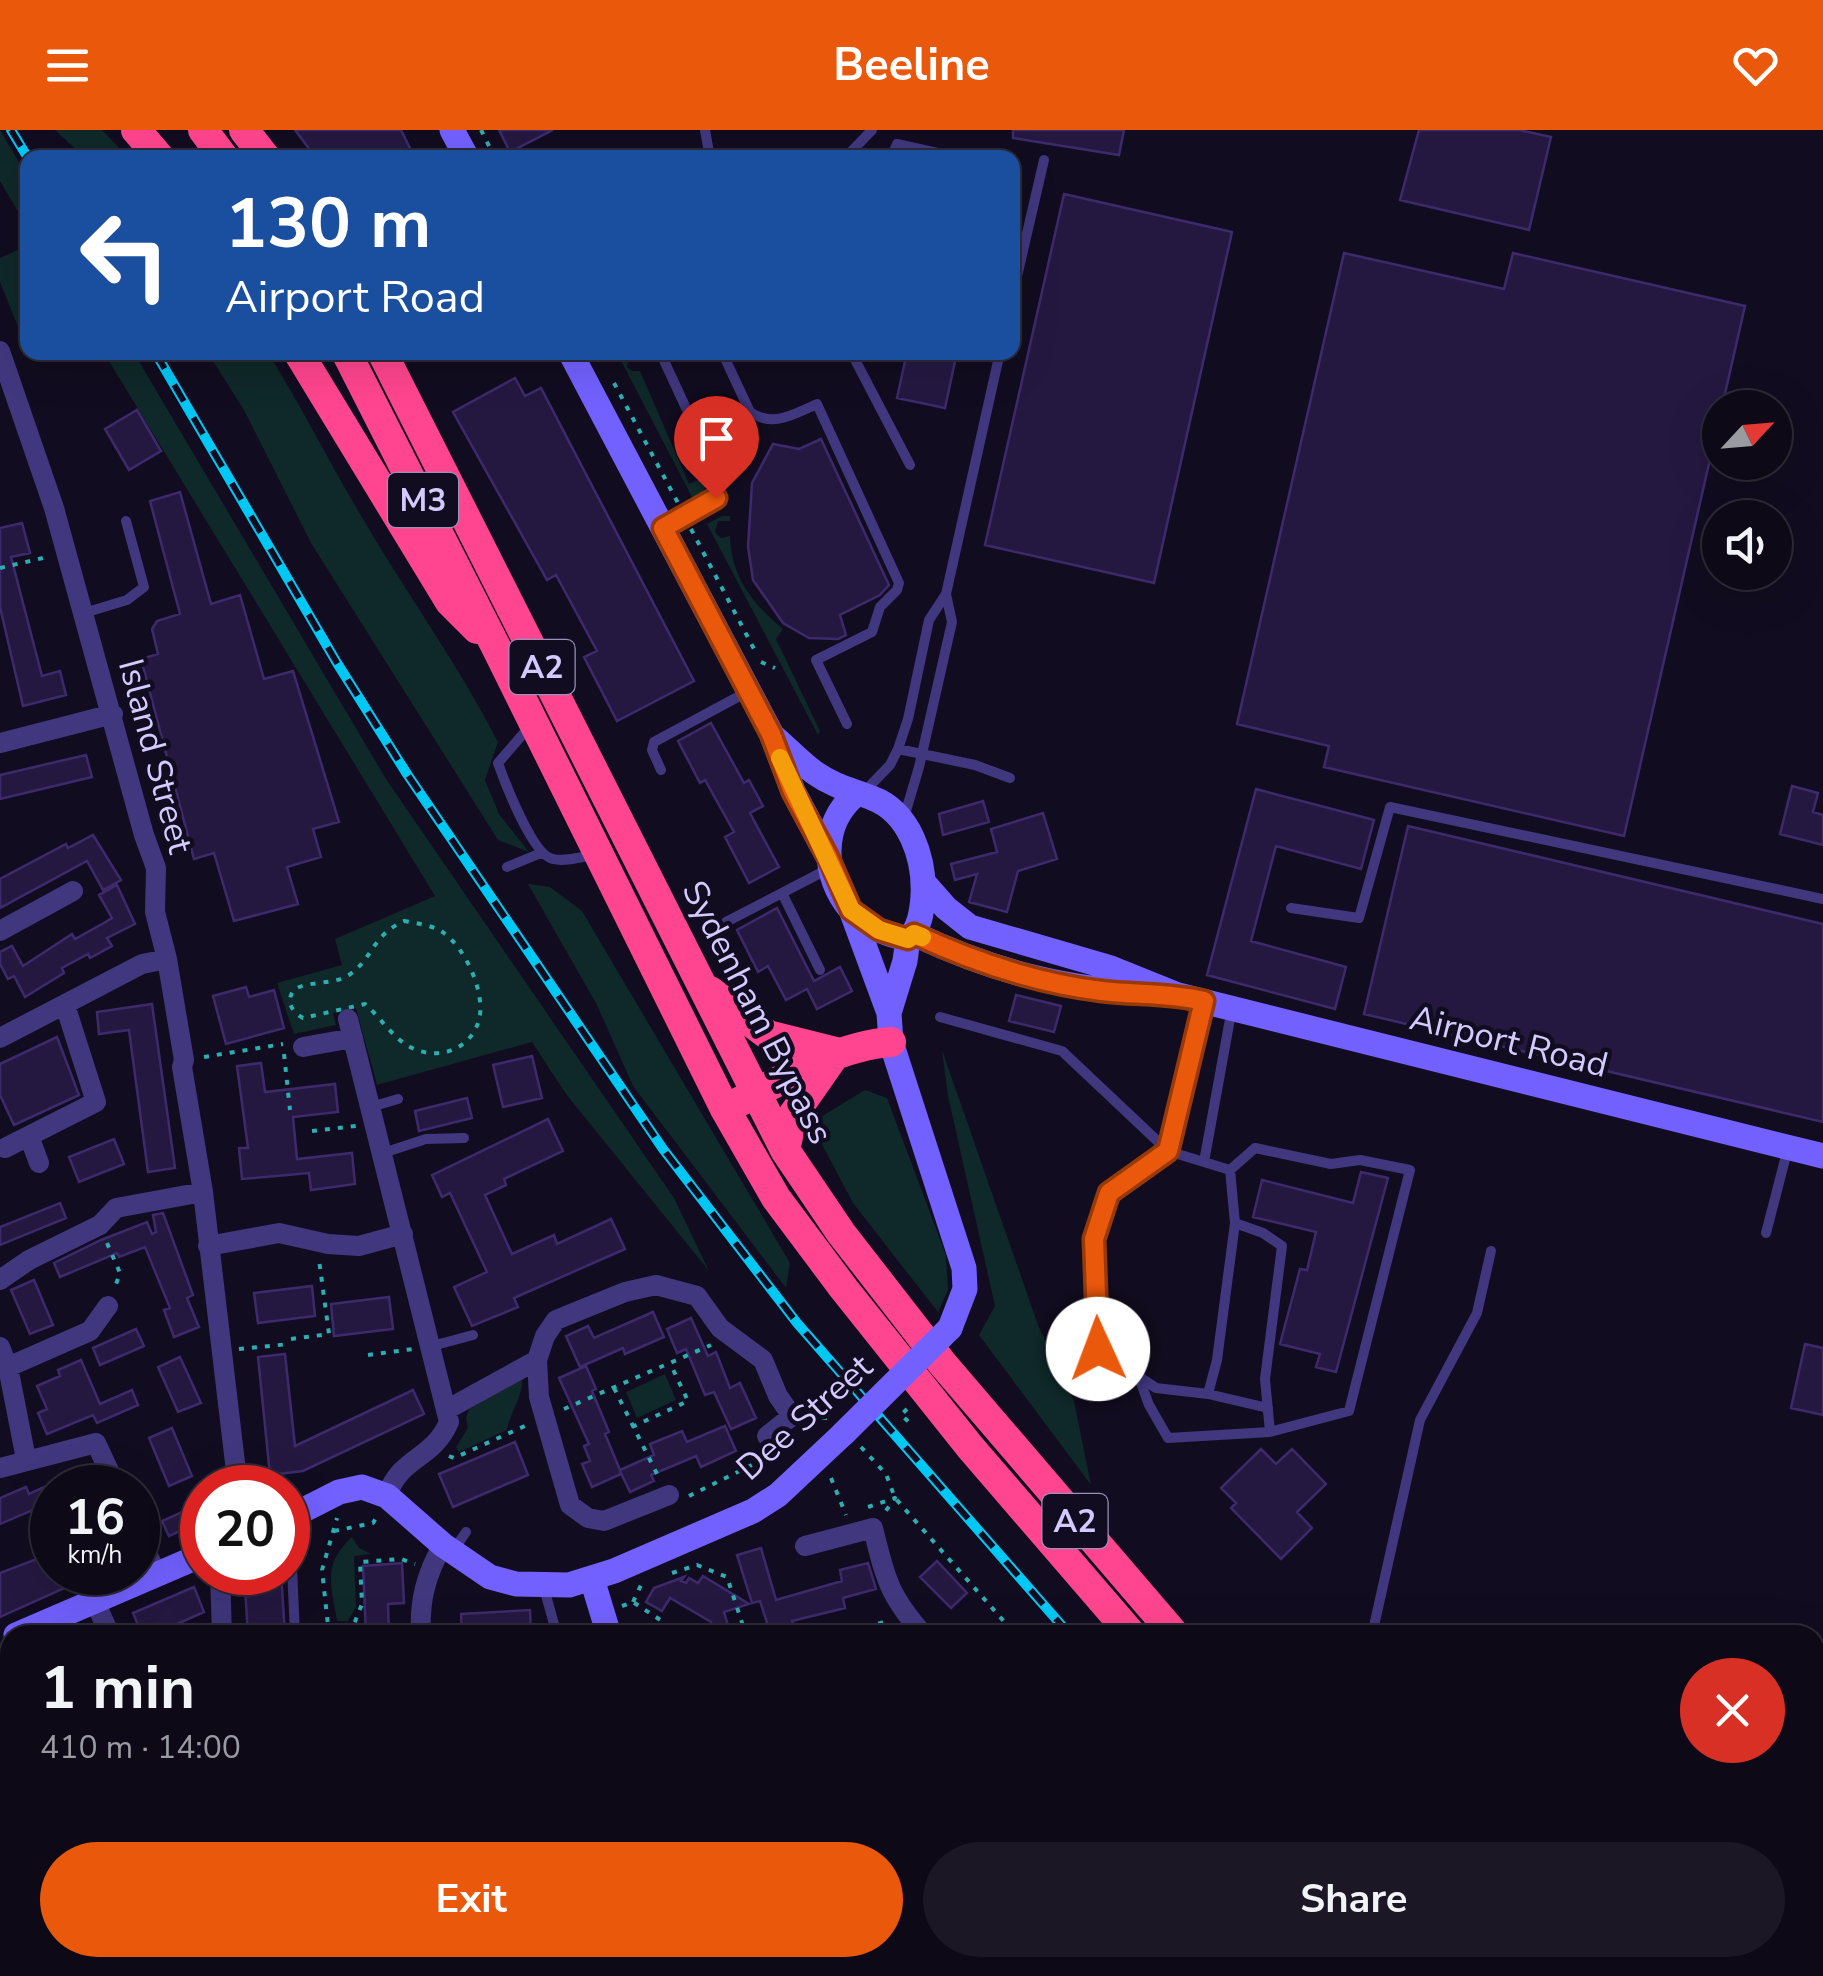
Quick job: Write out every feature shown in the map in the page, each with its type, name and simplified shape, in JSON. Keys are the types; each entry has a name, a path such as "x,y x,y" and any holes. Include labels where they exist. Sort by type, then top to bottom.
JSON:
{"highway":[{"path":"136,130 153,150"},
{"path":"244,130 260,150"},
{"name":"A2","path":"303,360 450,602 497,648"},
{"name":"M3","path":"350,360 497,648"},
{"name":"Sydenham Bypass","path":"386,360 784,1150 840,1233 942,1363 1167,1625"},
{"name":"Sydenham Bypass","path":"497,648 725,1109 776,1198 844,1290 1014,1500 1123,1625"},
{"path":"699,982 768,1035 837,1054"},
{"path":"725,1109 890,1028"},
{"path":"784,1150 793,1116 837,1054"}],"street":[{"name":"Island Street","path":"0,352 30,432 156,868 155,912 184,1060 235,1465"},
{"path":"574,360 771,734 793,792 851,910 879,930 911,936"},
{"path":"0,743 113,714"},
{"path":"771,734 815,773 858,795 876,798 896,812 919,855 924,883 922,912 911,936 890,1028"},
{"path":"830,862 828,839 834,817 858,795"},
{"name":"Airport Road","path":"924,883 946,908 970,926 1111,968 1191,998"},
{"path":"0,932 73,891"},
{"name":"Dee Street","path":"382,1506 454,1543 490,1577 543,1586 592,1579 753,1511 778,1495 950,1328 965,1289 964,1268 851,910"},
{"name":"Airport Road","path":"911,936 971,960 1072,987 1191,998 1232,1007 1823,1156"},
{"path":"0,1038 142,964 167,959"},
{"path":"4,1148 96,1102 65,1006"},
{"path":"293,1046 347,1022 450,1422 442,1439 392,1480 382,1506 362,1488 338,1492 310,1507"},
{"path":"29,1136 40,1163"},
{"path":"0,1280 29,1260 100,1225 116,1208 202,1192"},
{"path":"208,1246 279,1232 359,1246 403,1234"},
{"path":"669,1496 604,1521 582,1514 570,1505 539,1397 537,1360 545,1336 556,1320 625,1292 656,1285 697,1296 720,1328 763,1360 778,1396 792,1416 767,1436"},
{"path":"26,1460 4,1357 90,1331 108,1306"},
{"path":"448,1408 537,1360"},
{"path":"0,1468 96,1443 106,1465"},
{"path":"805,1546 874,1528 886,1582 914,1625"},
{"path":"421,1625 423,1593 430,1568 454,1543"},
{"path":"592,1579 605,1624"},
{"path":"40,1625 111,1595"},
{"path":"221,1595 222,1625"},
{"path":"95,1602 105,1625"}],"lane":[{"path":"853,150 872,130"},
{"path":"895,150 898,144 925,150"},
{"path":"1020,264 1044,160"},
{"path":"663,528 710,504 716,498 718,476 664,360"},
{"path":"726,360 756,417 782,419 817,404 899,583 880,607 872,632 816,660 847,724"},
{"path":"856,360 910,464"},
{"path":"858,795 890,765 908,718 929,620 946,594 998,360"},
{"path":"84,613 127,600 144,587 126,521"},
{"path":"903,822 952,622 946,594"},
{"path":"660,770 652,750 654,742 748,691"},
{"path":"534,722 498,763 506,787 541,853 552,860 599,854"},
{"path":"898,748 975,765 1010,778"},
{"path":"1291,908 1360,918 1390,807 1823,899"},
{"path":"507,868 541,853"},
{"path":"726,922 830,862"},
{"path":"782,893 820,970"},
{"path":"1191,998 1168,1151 1109,1193 1094,1239 1098,1349 1156,1388 1208,1394 1268,1408"},
{"path":"1204,1162 1232,1007"},
{"path":"940,1017 1062,1051 1168,1151 1230,1170"},
{"path":"373,1115 398,1099"},
{"path":"382,1152 426,1139 464,1138"},
{"path":"1766,1233 1788,1147"},
{"path":"1138,1375 1148,1405 1168,1438 1270,1432 1349,1411 1410,1170 1360,1160 1331,1164 1255,1148 1230,1170"},
{"path":"1208,1394 1218,1360 1235,1224 1230,1170"},
{"path":"1235,1224 1263,1233 1282,1246 1265,1379 1270,1432"},
{"path":"1374,1625 1420,1420 1476,1313 1491,1251"},
{"path":"432,1346 474,1335"},
{"path":"543,1586 554,1625"},
{"path":"293,1595 295,1625"}],"path":[{"path":"0,568 66,552"},
{"path":"404,921 441,930 457,946 472,972 480,1018 472,1035 446,1054 408,1046 366,1004 347,1022 303,1018 290,1006 290,996 300,985 328,984 349,975 378,938 404,921"},
{"path":"184,1060 293,1046 290,1110"},
{"path":"312,1131 373,1115"},
{"path":"100,1225 120,1273 108,1306"},
{"path":"220,1352 329,1334 311,1239"},
{"path":"430,1451 454,1458 730,1336"},
{"path":"368,1355 432,1346"},
{"path":"632,1427 688,1401 670,1362"},
{"path":"614,1387 669,1496 692,1496 756,1463 767,1436"},
{"path":"792,1416 846,1433 886,1474 895,1498 1007,1625"},
{"path":"827,1469 847,1516"},
{"path":"862,1510 895,1498"},
{"path":"874,1528 895,1498"},
{"path":"334,1530 374,1523 382,1506"},
{"path":"329,1625 322,1570 324,1552 334,1530 336,1517 332,1508"},
{"path":"348,1625 354,1624 362,1604 360,1562 402,1559 430,1568"},
{"path":"660,1576 697,1564 728,1577 743,1625"},
{"path":"605,1624 633,1602 642,1582"},
{"path":"633,1602 668,1625"},
{"path":"873,1625 906,1615"}],"green space":[{"path":"0,130 20,164 20,215 0,181"},
{"path":"55,130 102,130 121,150 76,150"},
{"path":"20,249 20,332 0,282 0,258"},
{"path":"108,360 138,360 386,779 674,1198 709,1271 566,1094 532,1042 377,1085 356,1008 333,1013 336,1025 294,1034 277,983 342,965 335,939 435,896"},
{"path":"212,360 272,360 498,742 485,780 499,814 529,852 498,840 311,543 244,410"},
{"path":"621,360 629,360 627,367 640,371 689,484 702,478 706,486 692,497"},
{"path":"730,516 730,521 718,521 715,532 721,538 730,536 739,577 762,610 783,629 776,639 820,731 818,735 707,524"},
{"path":"528,884 550,887 582,911 790,1263 786,1288 633,1086 597,1005"},
{"path":"942,1050 1038,1325 1074,1401 1091,1485 979,1335 995,1306 948,1096"},
{"path":"865,1090 887,1098 946,1255 948,1290 938,1312 853,1203 818,1137 819,1118"},
{"path":"665,1374 676,1400 637,1418 626,1392"},
{"path":"522,1378 507,1430 459,1452 456,1447 468,1428 469,1409"},
{"path":"352,1537 359,1548 371,1554 354,1556 356,1607 348,1621 337,1621 332,1566"}],"building":[{"path":"295,130 401,130 411,150 310,150"},
{"path":"499,130 553,130 514,150 509,150"},
{"path":"1013,130 1124,130 1119,155 1013,138"},
{"path":"1419,130 1519,130 1551,137 1529,230 1400,200"},
{"path":"1064,194 1232,232 1154,583 985,545"},
{"path":"1344,253 1504,289 1513,253 1745,306 1726,390 1702,390 1702,480 1705,480 1624,836 1324,767 1329,746 1237,724"},
{"path":"905,360 955,360 945,408 897,398"},
{"path":"515,378 525,396 541,388 694,681 617,721 584,657 597,651 556,575 547,580 453,412"},
{"path":"137,410 161,451 129,470 105,429"},
{"path":"821,439 889,585 880,595 840,615 846,635 838,639 809,638 783,623 753,580 748,547 752,483 773,444 799,449"},
{"path":"180,492 211,604 240,595 264,679 293,671 339,822 313,829 321,857 287,867 298,904 234,921 214,853 194,859 141,659 158,654 152,629 157,621 180,614 150,501"},
{"path":"22,523 30,553 11,557 42,676 60,671 66,695 23,706 0,607 0,528"},
{"path":"711,723 744,783 749,780 763,806 750,813 779,867 749,883 725,837 734,832 705,780 700,783 678,741"},
{"path":"86,755 92,777 0,799 0,775"},
{"path":"1792,786 1818,793 1813,812 1823,815 1823,845 1780,834"},
{"path":"1256,789 1374,820 1361,869 1276,846 1251,941 1346,967 1335,1009 1207,975"},
{"path":"983,801 989,822 943,835 939,814"},
{"path":"1043,813 1057,859 1018,871 1007,912 969,902 977,874 955,880 951,864 997,852 991,829"},
{"path":"1408,826 1823,924 1823,1122 1364,1014"},
{"path":"93,835 121,880 103,890 87,861 0,908 0,879 66,844 68,848"},
{"path":"117,885 135,924 107,938 112,946 62,968 64,973 25,997 14,976 8,979 0,964 0,952 12,946 23,966 72,934 75,939 102,924 112,918 99,895"},
{"path":"777,908 814,981 840,967 852,991 817,1009 807,989 786,1000 768,966 758,972 737,930"},
{"path":"246,987 249,997 274,990 284,1028 226,1044 213,996"},
{"path":"1016,995 1061,1006 1054,1032 1009,1021"},
{"path":"152,1004 175,1168 148,1172 129,1030 99,1034 97,1012"},
{"path":"57,1037 79,1095 14,1125 0,1095 0,1064"},
{"path":"532,1056 542,1098 503,1107 493,1065"},
{"path":"261,1063 265,1092 335,1084 338,1112 293,1117 297,1159 352,1153 355,1184 311,1190 309,1173 242,1179 239,1148 248,1148 237,1066"},
{"path":"467,1098 472,1118 419,1131 415,1111"},
{"path":"548,1119 563,1151 504,1179 506,1185 485,1195 512,1254 554,1235 557,1244 611,1219 625,1249 514,1298 518,1307 472,1326 454,1287 487,1272 450,1193 442,1197 432,1175"},
{"path":"114,1139 124,1164 79,1182 69,1157"},
{"path":"1361,1172 1388,1178 1336,1372 1316,1367 1320,1354 1280,1344 1300,1269 1307,1270 1316,1232 1253,1217 1262,1180 1353,1203"},
{"path":"60,1203 66,1218 0,1245 0,1227"},
{"path":"163,1213 193,1295 187,1298 199,1327 174,1337 164,1310 170,1308 145,1247 119,1257 117,1253 60,1277 54,1263 147,1222 152,1234 156,1232 153,1215"},
{"path":"34,1280 53,1325 30,1334 11,1290"},
{"path":"312,1286 315,1316 258,1323 254,1293"},
{"path":"389,1297 393,1329 334,1336 331,1304"},
{"path":"653,1312 664,1337 625,1354 623,1348 580,1367 566,1336 588,1326 594,1338"},
{"path":"691,1318 708,1356 716,1352 730,1388 740,1383 756,1418 731,1429 714,1392 705,1395 686,1349 677,1353 667,1329"},
{"path":"136,1329 144,1346 100,1365 93,1348"},
{"path":"1805,1344 1823,1348 1823,1415 1791,1408"},
{"path":"285,1354 295,1446 413,1390 424,1414 310,1468 269,1465 258,1357"},
{"path":"180,1357 201,1403 178,1412 158,1367"},
{"path":"81,1360 100,1404 132,1390 138,1405 97,1423 93,1415 47,1434 38,1413 47,1409 37,1386 60,1376 58,1370"},
{"path":"586,1366 609,1432 605,1434 620,1470 654,1455 650,1444 682,1431 687,1442 725,1426 736,1451 701,1467 696,1456 651,1475 654,1481 630,1492 620,1471 621,1474 592,1487 582,1464 590,1461 584,1446 589,1444 559,1378"},
{"path":"172,1428 187,1465 180,1465 180,1481 169,1486 149,1438"},
{"path":"515,1442 528,1475 453,1507 439,1474"},
{"path":"1261,1449 1276,1464 1292,1449 1326,1484 1297,1512 1312,1528 1281,1559 1231,1508 1236,1503 1221,1488"},
{"path":"26,1487 30,1511 0,1524 0,1498"},
{"path":"180,1513 180,1531 169,1536 162,1521"},
{"path":"761,1548 776,1600 842,1581 840,1570 868,1563 876,1589 843,1598 845,1608 792,1621 793,1625 768,1625 760,1601 752,1603 737,1555"},
{"path":"30,1561 30,1595 49,1595 0,1617 0,1573"},
{"path":"937,1561 967,1593 951,1608 920,1577"},
{"path":"402,1563 404,1603 388,1604 389,1625 366,1625 363,1566"},
{"path":"703,1576 749,1604 724,1612 728,1625 709,1625 711,1622 670,1598 662,1611 646,1602 654,1588 684,1577 681,1581 686,1583 689,1578 698,1583"},
{"path":"180,1593 197,1595 204,1612 175,1625 138,1625 133,1613"},
{"path":"245,1595 282,1595 284,1625 247,1625"},
{"path":"530,1610 531,1625 462,1625 461,1614"}],"railway":[{"path":"11,130 23,150"},
{"path":"160,360 337,663 407,774 663,1149 797,1323 1061,1625"}],"slow traffic":[{"path":"780,758 851,910 890,936 922,937"}],"route":[{"path":"716,498 663,528 771,734 793,792 851,910 890,936 908,939 914,934 971,960 1017,974 1106,992 1178,995 1204,1001 1168,1151 1109,1193 1094,1239 1098,1349"}]}
